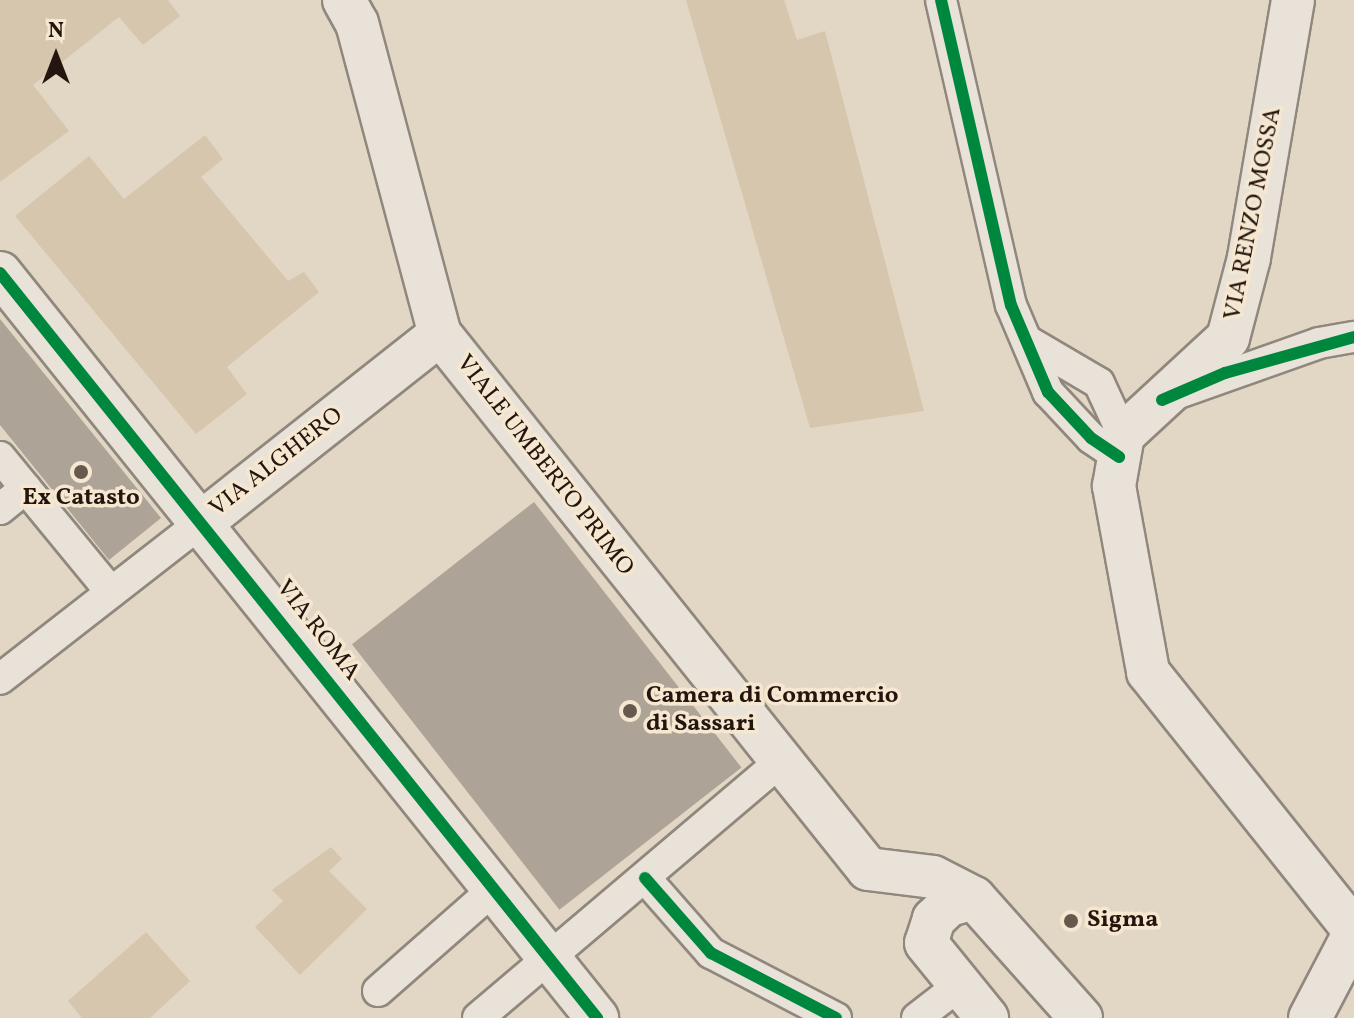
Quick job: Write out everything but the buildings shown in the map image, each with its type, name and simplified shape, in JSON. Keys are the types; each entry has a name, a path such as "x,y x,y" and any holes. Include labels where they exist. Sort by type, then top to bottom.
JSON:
{"main road":[{"name":"VIALE UMBERTO PRIMO","path":"344,0 357,23 440,334 779,763 868,869 933,877 974,898"},
{"name":"VIA RENZO MOSSA","path":"1121,446 1162,400 1228,338 1237,311 1293,0"},
{"name":"VIA ROMA","path":"0,273 597,1018"},
{"name":"VIA ALGHERO","path":"202,522 440,334"},
{"path":"1121,446 1114,486 1148,672 1354,932 1310,1018"},
{"path":"987,1018 926,943 934,919 949,905 974,898 1081,1018"}],"street":[{"path":"941,0 1011,305 1048,392 1091,438 1121,446"},
{"path":"1162,400 1225,373 1354,337"},
{"path":"1029,342 1099,383 1121,446"},
{"path":"0,457 111,592"},
{"path":"0,509 26,488"},
{"name":"VIA ALGHERO","path":"0,679 202,522"},
{"path":"478,1018 551,961 779,763"},
{"path":"645,878 711,953 836,1018"},
{"path":"378,991 493,890"},
{"path":"917,1018 961,984"}],"shaded area":[{"path":"0,0 168,0 180,16 143,45 119,17 33,85 69,131 0,182"},
{"path":"686,0 784,0 797,40 825,31 924,411 810,428"},
{"path":"205,135 223,159 201,177 288,281 304,272 319,292 227,367 247,394 196,434 15,216 89,156 124,199"},
{"path":"331,847 342,859 329,871 367,909 300,975 255,927 283,901 272,890"},
{"path":"146,932 190,981 150,1018 82,1018 68,1001"}],"cycle path":[{"path":"941,0 1011,305 1048,392 1091,438 1119,457"},
{"path":"0,273 597,1018"},
{"path":"1162,400 1225,373 1354,337"},
{"path":"645,878 711,953 836,1018"}],"place":[{"name":"Ex Catasto","path":"81,472"},
{"name":"Camera di Commercio di Sassari","path":"630,711"},
{"name":"Sigma","path":"1071,921"}]}
